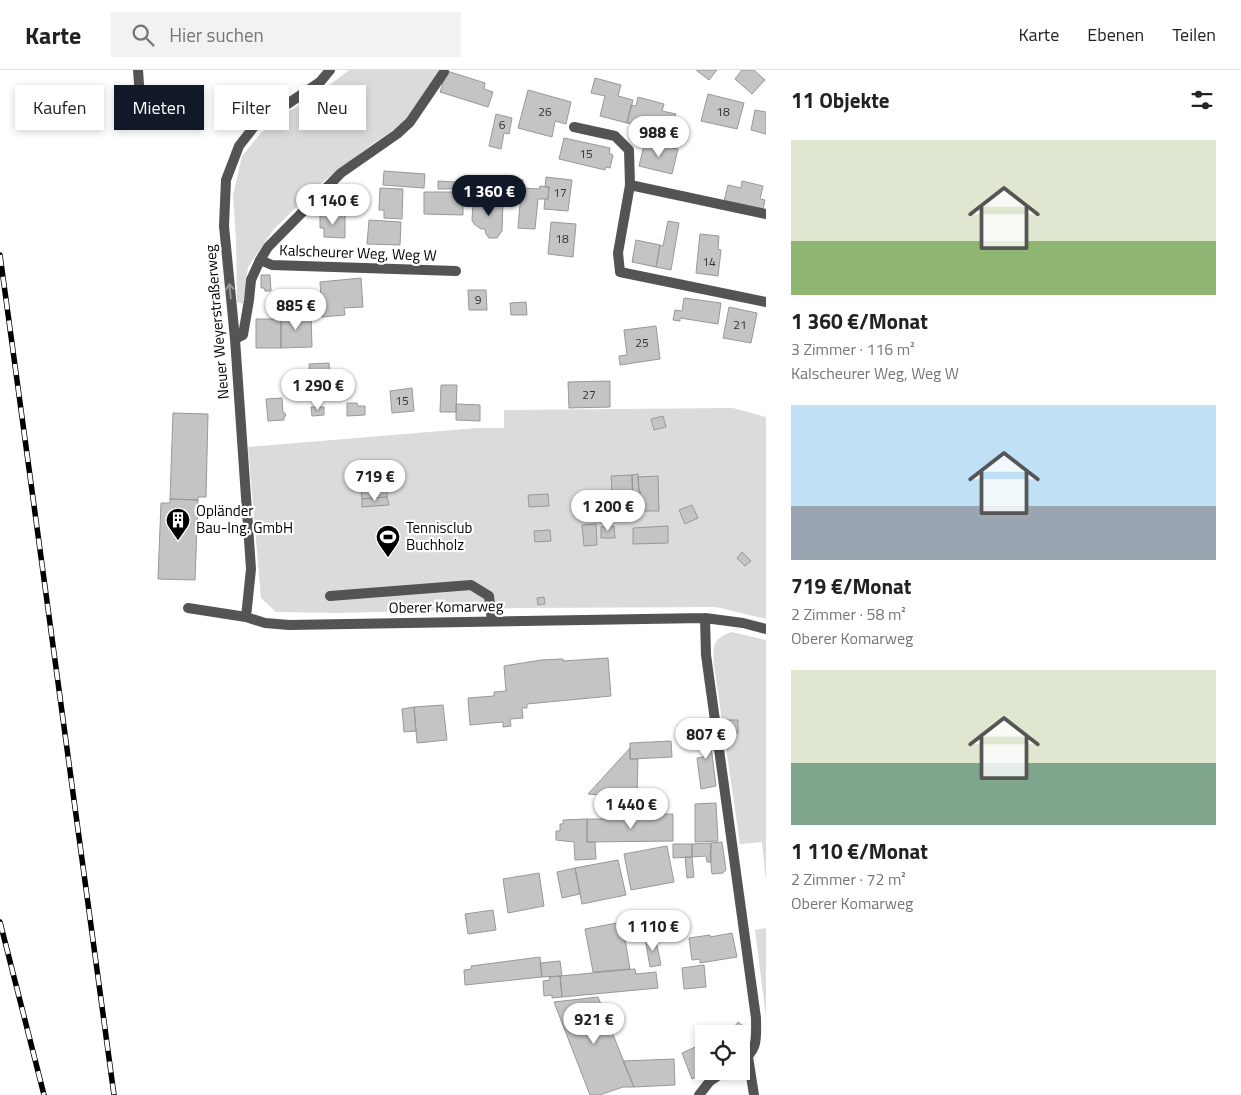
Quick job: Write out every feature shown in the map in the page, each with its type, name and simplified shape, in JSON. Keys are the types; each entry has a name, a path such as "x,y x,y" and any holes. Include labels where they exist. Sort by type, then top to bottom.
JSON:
{"street":[{"path":"138,70 139,85"},
{"name":"Neuer Weyerstraßerweg","path":"246,617 251,569 235,339 224,226 226,180 239,146 260,119 289,103 320,82 330,70"},
{"path":"235,339 242,335 251,280 260,260 275,240 341,173 397,134 410,122 444,72"},
{"path":"574,126 616,136 628,150 630,186 618,253 620,272 766,302"},
{"path":"630,186 766,214"},
{"name":"Kalscheurer Weg, Weg W","path":"260,260 272,265 456,271"},
{"path":"330,596 471,584 489,596 492,621"},
{"name":"Oberer Komarweg","path":"188,608 246,617 265,623 289,625 705,618 743,623 766,629"},
{"path":"705,618 706,656 756,1018 756,1044 750,1052"},
{"path":"750,1079 754,1095"},
{"path":"699,1095 712,1080"}],"shaded area":[{"path":"349,70 445,70 404,123 371,145 320,184 274,229 248,267 243,304 237,302 233,195 242,156 265,130 289,130 289,111 299,106 299,130 366,130 366,85 330,85"},
{"path":"733,408 766,417 766,619 716,607 520,608 338,613 276,612 261,598 248,447 478,428 504,428 504,410"},
{"path":"732,632 766,640 766,881 762,842 740,844 714,665 714,648 717,640 725,634"},
{"path":"766,928 766,1017 755,930"}],"building":[{"path":"696,70 717,70 709,80"},
{"path":"742,70 754,70 765,80 752,94 735,79"},
{"path":"447,71 485,83 484,89 493,92 488,107 440,92"},
{"path":"595,78 621,85 618,96 633,100 627,123 600,116 605,96 591,93"},
{"path":"528,90 571,102 566,124 555,121 552,137 518,128"},
{"path":"708,94 744,103 737,129 701,121"},
{"path":"638,97 664,104 662,111 676,114 672,128 642,121 641,126 627,123 631,105 636,106"},
{"path":"755,110 766,112 766,134 751,130"},
{"path":"496,114 512,118 509,134 504,133 501,149 489,146"},
{"path":"564,138 610,148 609,153 613,155 610,168 606,167 605,170 559,159"},
{"path":"645,141 678,149 672,174 639,166"},
{"path":"384,171 425,174 424,188 383,185"},
{"path":"546,177 572,180 568,211 544,209 545,199 548,199 549,187 545,187"},
{"path":"513,179 523,180 522,188 539,189 540,186 549,187 548,199 538,199 535,229 518,228 521,193 511,192"},
{"path":"438,181 455,182 455,189 438,189"},
{"path":"742,181 763,186 760,199 765,200 763,209 724,201 728,185 741,188"},
{"path":"380,188 403,189 402,219 384,218 384,210 379,210"},
{"path":"424,192 463,192 463,215 424,214"},
{"path":"473,201 503,202 502,231 497,238 489,238 485,229 481,229 474,224 472,220"},
{"path":"320,214 345,215 345,238 324,237 324,228 320,228"},
{"path":"369,220 401,222 400,245 367,244"},
{"path":"668,221 679,223 671,270 656,267 660,245 663,246"},
{"path":"551,222 576,224 573,257 548,254"},
{"path":"700,234 719,236 718,249 721,250 718,276 696,273"},
{"path":"636,240 660,245 656,267 632,262"},
{"path":"261,275 270,275 271,291 265,291 264,288 261,288"},
{"path":"361,278 363,307 344,308 345,315 322,317 320,282"},
{"path":"468,290 486,290 487,310 469,310"},
{"path":"684,298 721,303 718,324 680,318 680,321 673,320 675,310 682,311"},
{"path":"526,302 527,315 511,315 510,303"},
{"path":"729,307 757,313 751,343 723,338"},
{"path":"281,315 311,315 312,347 281,348"},
{"path":"256,319 281,319 281,348 256,348"},
{"path":"656,326 660,359 620,365 619,356 627,355 624,330"},
{"path":"329,363 331,390 311,391 309,364"},
{"path":"610,381 610,407 569,408 568,382"},
{"path":"441,385 457,385 456,412 440,412"},
{"path":"412,388 414,411 392,413 390,391"},
{"path":"282,398 283,413 286,416 284,416 284,420 268,421 266,399"},
{"path":"347,403 357,403 358,406 365,406 365,415 347,416"},
{"path":"456,404 480,405 480,421 456,420"},
{"path":"311,407 324,407 324,415 312,416"},
{"path":"173,413 208,414 206,497 198,497 198,500 170,499"},
{"path":"663,416 666,427 654,430 651,419"},
{"path":"385,461 387,497 362,499 359,463"},
{"path":"638,474 640,491 640,495 638,495 639,511 633,511 632,475"},
{"path":"632,475 633,507 613,508 611,476"},
{"path":"658,476 659,511 639,511 638,495 640,495 640,491 638,477"},
{"path":"548,494 549,506 529,507 528,495"},
{"path":"387,497 389,505 362,507 362,499"},
{"name":"Opländer Bau-Ing. GmbH","path":"170,499 198,500 195,580 158,579 161,503 170,503"},
{"path":"692,505 698,518 685,524 679,510"},
{"path":"596,524 597,545 584,546 582,525"},
{"path":"614,526 615,538 601,538 601,527"},
{"path":"668,526 668,543 633,544 633,528"},
{"path":"550,530 551,541 535,542 534,531"},
{"path":"742,552 751,561 745,566 737,558"},
{"path":"544,597 545,604 538,605 537,598"},
{"path":"608,658 611,696 527,704 527,708 522,708 523,718 510,719 511,726 503,727 503,722 470,725 468,698 494,696 494,692 506,691 504,666 541,660 563,659 563,661"},
{"path":"443,705 447,740 417,743 414,707"},
{"path":"414,707 416,731 404,732 402,709"},
{"path":"726,720 738,720 738,733 726,734"},
{"path":"708,722 716,786 701,789 697,758 704,757 700,724"},
{"path":"671,741 672,757 630,759 630,743"},
{"path":"630,748 630,759 638,759 637,798 588,794"},
{"path":"716,803 718,841 695,842 695,804"},
{"path":"654,814 673,814 673,841 587,842 587,819 653,819"},
{"path":"587,819 587,842 595,842 596,859 575,860 574,842 556,840 556,831 560,831 560,824 563,824 563,820"},
{"path":"722,842 726,870 723,873 712,874 711,843"},
{"path":"711,843 711,862 707,862 706,856 692,857 692,844"},
{"path":"673,844 692,844 692,857 673,858"},
{"path":"667,846 674,882 631,890 624,854"},
{"path":"685,857 692,857 694,877 687,878"},
{"path":"618,860 626,895 582,904 575,868"},
{"path":"575,868 580,894 562,898 557,872"},
{"path":"539,873 544,906 508,913 503,879"},
{"path":"493,910 496,930 468,934 465,914"},
{"path":"622,922 630,969 593,972 585,929"},
{"path":"732,933 737,957 700,963 700,959 692,960 689,938"},
{"path":"655,936 661,965 650,967 645,938"},
{"path":"540,957 542,977 465,985 464,970 471,969 471,966"},
{"path":"560,961 562,976 542,977 540,963"},
{"path":"704,965 706,987 684,989 682,968"},
{"path":"635,969 636,974 656,972 658,988 562,997 560,976"},
{"path":"560,976 562,997 552,998 552,995 544,996 543,981 550,980 549,977"},
{"path":"598,997 634,1087 623,1087 600,1095 590,1095 554,1002"},
{"path":"695,1047 695,1078 692,1079 682,1053"},
{"path":"674,1059 675,1085 634,1087 623,1061"}],"railway":[{"path":"0,255 114,1095"},
{"path":"0,922 44,1095"}],"place":[{"name":"Opländer Bau-Ing. GmbH","path":"178,541"},
{"name":"Tennisclub Buchholz","path":"388,558"}]}
